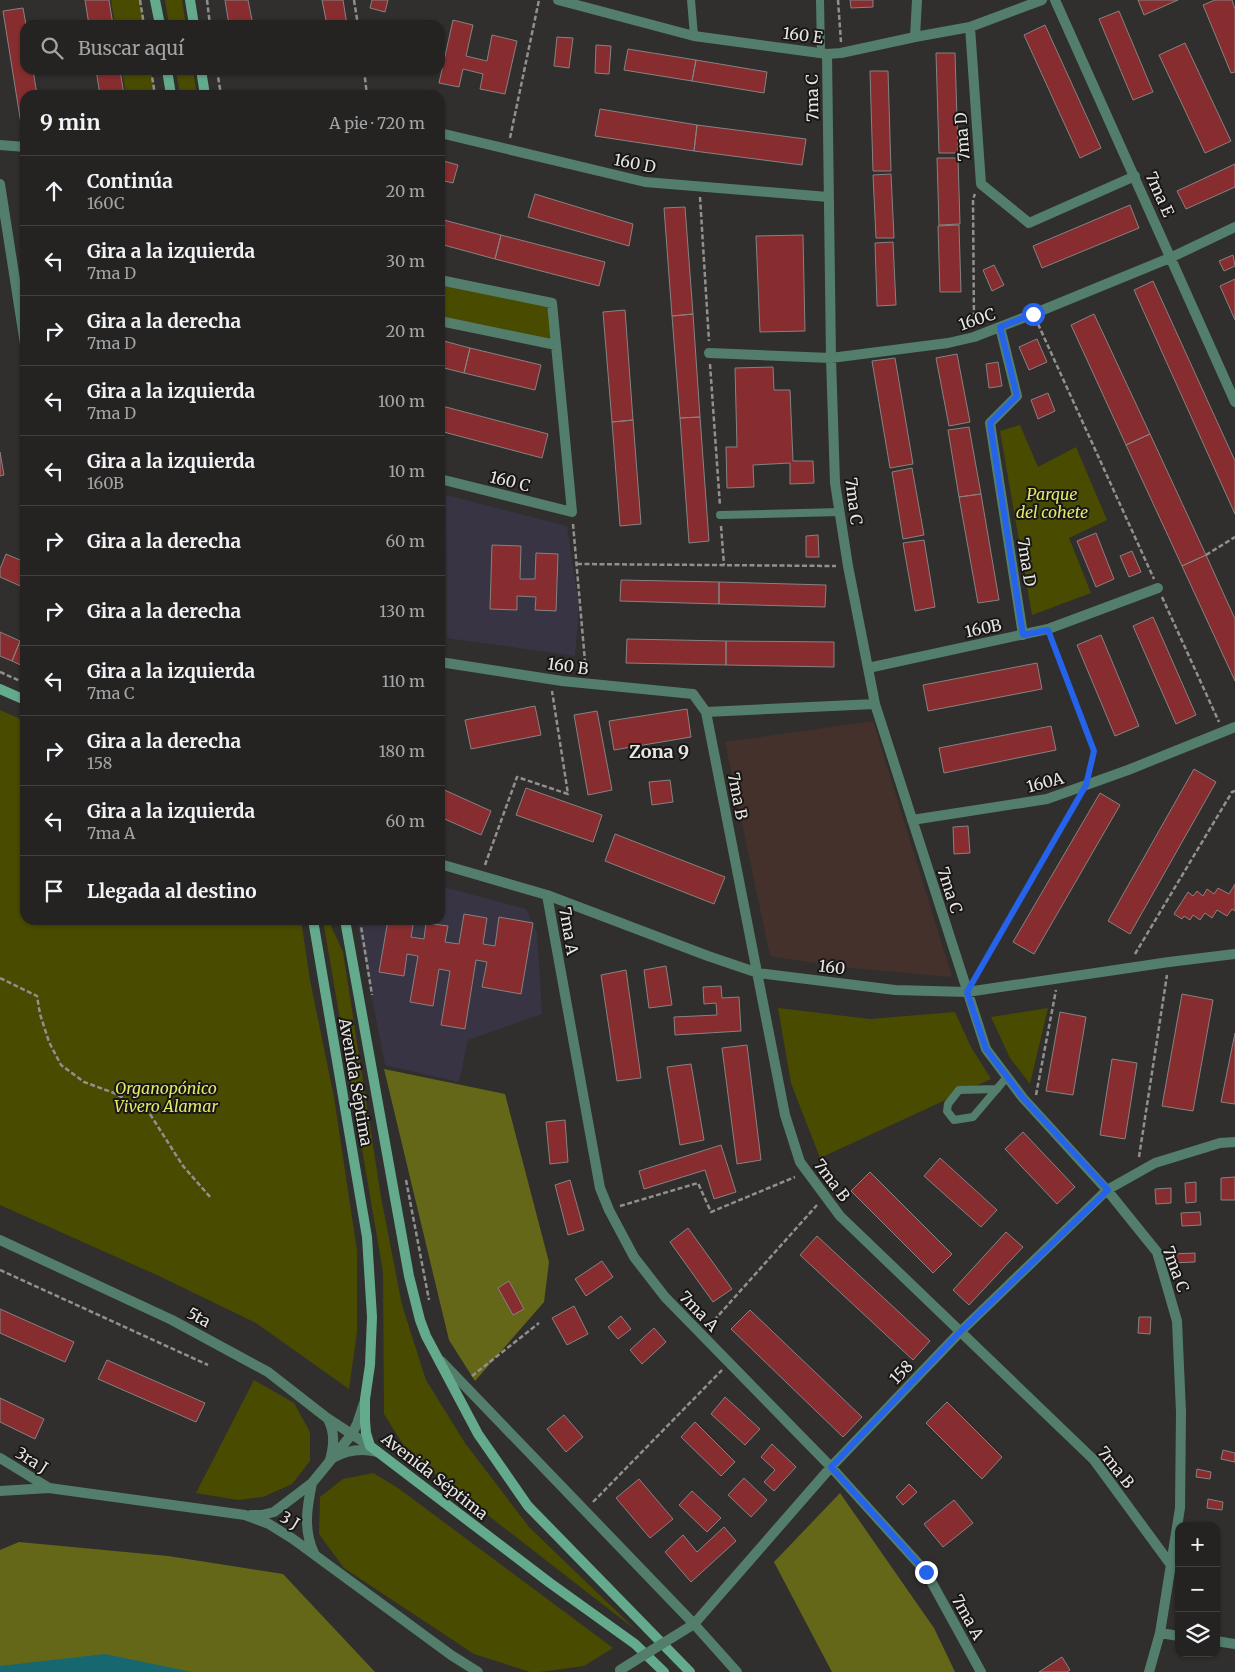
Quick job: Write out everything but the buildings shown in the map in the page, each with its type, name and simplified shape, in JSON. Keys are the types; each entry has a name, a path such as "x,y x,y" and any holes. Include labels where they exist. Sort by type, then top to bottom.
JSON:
{"main road":[{"path":"155,0 159,20"},
{"path":"190,0 193,20"},
{"path":"168,75 170,90"},
{"path":"202,75 204,90"},
{"path":"0,689 20,698"},
{"name":"Avenida Séptima","path":"314,925 367,1237 372,1317 370,1366 365,1399 366,1433 373,1449 550,1583 635,1644 664,1672"},
{"name":"Avenida Séptima","path":"346,925 410,1276 420,1320 437,1357 478,1434 528,1506 690,1672"}],"street":[{"name":"160 E","path":"558,0 694,36 824,54 841,53 915,36 970,27 1042,0"},
{"path":"915,36 917,0"},
{"name":"7ma E","path":"1055,0 1172,257 1235,402"},
{"name":"7ma D","path":"970,27 981,184 1029,223 1135,176"},
{"name":"7ma C","path":"824,54 835,483 848,566 875,704 986,1049 1033,1109 1108,1190 1157,1252 1177,1321 1181,1412 1180,1508 1160,1633 1149,1672"},
{"name":"160 D","path":"445,134 645,182 828,197"},
{"path":"0,145 20,147"},
{"path":"0,184 20,312"},
{"name":"160C","path":"709,353 831,358 948,343 974,337 1172,257 1235,227"},
{"path":"445,281 552,303 572,512"},
{"path":"445,322 556,345"},
{"name":"7ma D","path":"1000,327 1017,396 990,423 1023,635"},
{"name":"160 C","path":"445,480 572,512"},
{"name":"160B","path":"868,668 1048,630 1158,588"},
{"name":"160 B","path":"445,663 587,684 693,694"},
{"name":"7ma B","path":"693,694 706,712 784,1115 800,1162 840,1216 1094,1460 1171,1565"},
{"path":"706,712 875,704"},
{"name":"160A","path":"912,820 1047,799 1235,727"},
{"name":"160","path":"445,865 547,895 758,973 895,990 967,992 1235,954"},
{"name":"7ma A","path":"547,895 600,1188 609,1210 634,1256 665,1297 831,1467 926,1572 981,1672"},
{"name":"158","path":"618,1671 694,1624 831,1467 960,1332 1108,1190 1155,1163 1220,1143 1235,1142"},
{"name":"5ta","path":"0,1240 172,1320 268,1372 327,1418 373,1449"},
{"name":"Avenida Séptima","path":"437,1357 694,1624 737,1672"},
{"path":"245,1515 262,1515 274,1512 312,1483 352,1434 365,1399"},
{"path":"327,1418 334,1436 334,1447 330,1460"},
{"path":"330,1460 346,1452 373,1449"},
{"name":"3ra J","path":"0,1458 49,1488"},
{"path":"312,1483 307,1517 307,1533 316,1556"},
{"path":"0,1491 49,1488"},
{"name":"3 J","path":"49,1488 245,1515 268,1524 293,1539 451,1655 478,1672"},
{"path":"1160,1633 1175,1635"},
{"path":"1220,1642 1235,1644"}],"lane":[{"path":"691,0 694,36"},
{"path":"820,0 824,54"},
{"path":"720,515 840,512"},
{"path":"997,1089 959,1090 948,1104 947,1111 954,1120 973,1117 997,1089 1007,1077"}],"path":[{"path":"140,0 143,20"},
{"path":"206,0 209,20"},
{"path":"354,0 357,20"},
{"path":"508,149 539,0"},
{"path":"838,0 841,53"},
{"path":"152,75 154,90"},
{"path":"218,75 220,90"},
{"path":"365,75 366,90"},
{"path":"974,337 972,199 981,184"},
{"path":"699,186 724,565"},
{"path":"1033,314 1224,731"},
{"path":"572,512 587,684"},
{"path":"1206,555 1235,538"},
{"path":"577,564 848,566"},
{"path":"967,992 1086,785 1094,751 1048,630"},
{"path":"0,672 20,681"},
{"path":"481,876 517,777 568,794 550,679"},
{"path":"1126,969 1232,792 1235,791"},
{"path":"361,925 373,997"},
{"path":"1136,1174 1169,962"},
{"path":"0,978 37,996 40,1014 49,1042 61,1065 84,1082 114,1093 148,1112 182,1166 211,1198"},
{"path":"1033,1109 1058,979"},
{"path":"609,1210 698,1183 711,1212 807,1172"},
{"path":"406,1180 430,1303"},
{"path":"702,1335 825,1196"},
{"path":"0,1270 208,1365"},
{"path":"468,1379 539,1323"},
{"path":"585,1510 729,1363"}],"shaded area":[{"path":"446,495 567,526 579,606 575,656 447,638"},
{"path":"873,721 952,977 839,967 770,956 725,742"},
{"path":"445,887 526,909 537,933 542,1014 468,1040 459,1082 385,1065 358,925 445,925"},
{"path":"384,1069 505,1094 549,1262 544,1302 475,1381 449,1340"},
{"path":"840,1493 934,1628 955,1672 832,1672 774,1562"},
{"path":"19,1542 168,1556 283,1574 375,1672 0,1672 0,1550"}],"green space":[{"path":"111,0 140,0 143,20 114,20"},
{"path":"165,0 182,0 185,20 168,20"},
{"path":"123,75 152,75 154,90 125,90"},
{"path":"177,75 194,75 196,90 179,90"},
{"path":"445,281 552,303 556,345 445,322"},
{"name":"Parque del cohete","path":"1020,425 1038,467 1076,447 1107,520 1069,538 1091,593 1032,615 1000,431"},
{"name":"Organopónico Vivero Alamar","path":"0,710 20,719 20,925 302,925 310,980 334,1097 357,1251 357,1332 349,1389 256,1323 159,1276 0,1205"},
{"path":"324,925 331,925 343,952 381,1197 402,1305 426,1380 465,1443 529,1527 637,1631 409,1454 384,1414 383,1272"},
{"path":"778,1008 870,1019 955,1012 971,1047 991,1079 820,1158 791,1083"},
{"path":"1048,1008 1030,1084 1010,1058 991,1017"},
{"path":"254,1380 294,1403 310,1432 310,1461 292,1484 263,1497 238,1500 196,1493"},
{"path":"373,1473 398,1488 613,1648 584,1666 530,1672 474,1654 344,1568 319,1534 320,1497 343,1479"}],"water":[{"path":"105,1654 192,1672 0,1672 0,1666"}],"district":[{"name":"Zona 9","path":"659,751"}],"route":[{"path":"926,1572 831,1467 960,1332 1108,1190 1023,1098 986,1049 967,992 1086,785 1094,751 1048,630 1023,635 990,423 1017,396 1000,327 1033,314"}]}
